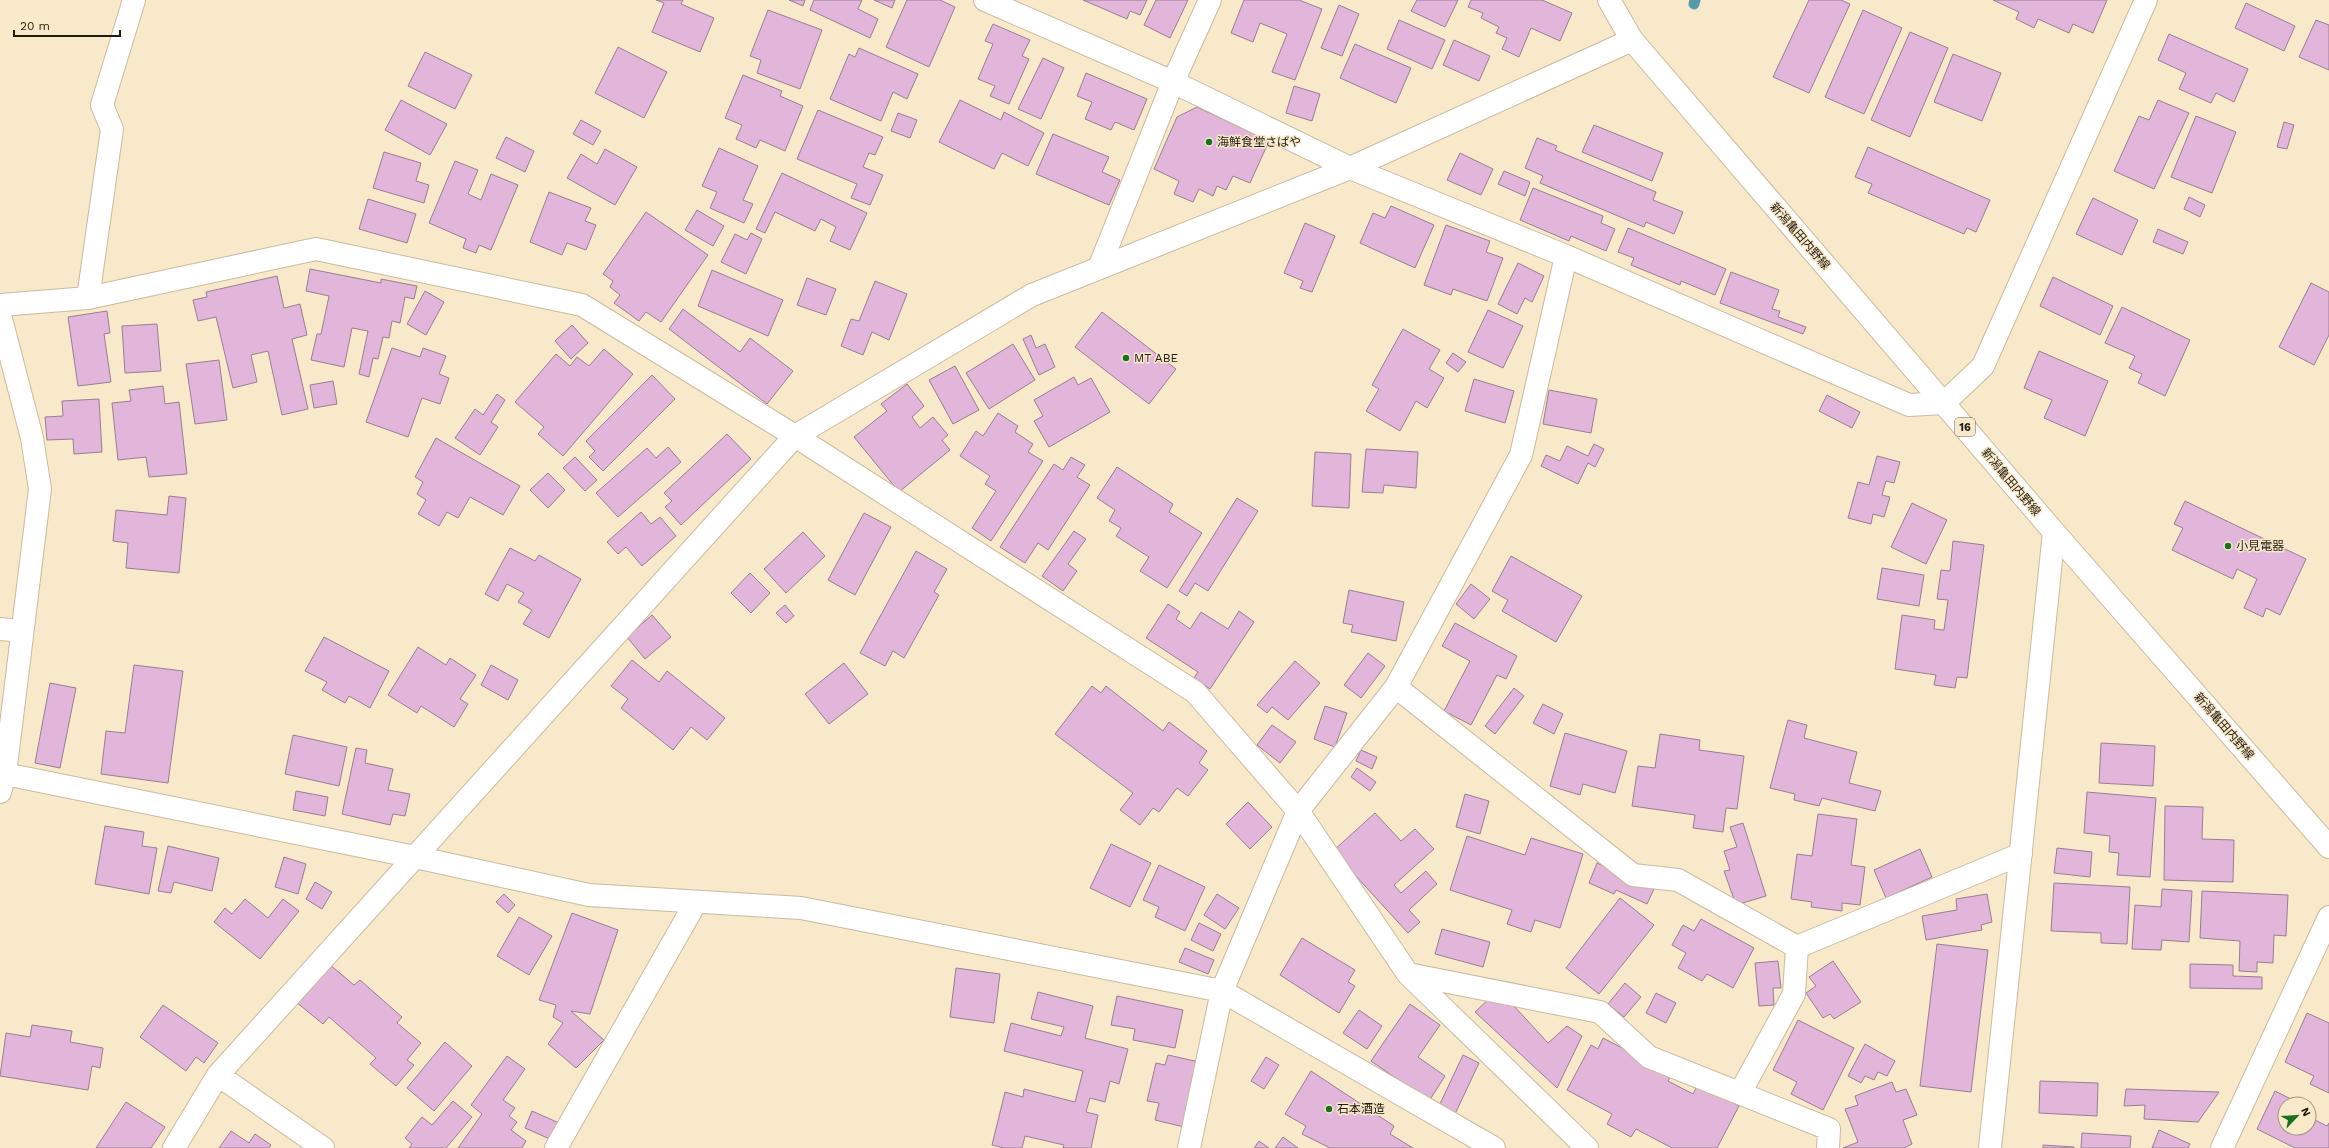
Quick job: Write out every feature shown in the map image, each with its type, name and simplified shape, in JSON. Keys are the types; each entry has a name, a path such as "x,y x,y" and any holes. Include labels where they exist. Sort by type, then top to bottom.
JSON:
{"street":[{"path":"88,298 112,130 102,105 134,0"},
{"path":"985,0 1173,82 1350,168 1566,256 1909,405 1944,403 1983,366 2146,0"},
{"path":"1099,268 1173,82 1210,0"},
{"name":"新潟亀田内野線","path":"1609,0 1632,40 2054,532 2329,847"},
{"path":"174,1148 218,1075 795,436 1032,295 1350,168 1632,40"},
{"path":"0,305 88,298 316,249 582,305 795,436 1194,692 1298,811 1408,974 1588,1148"},
{"path":"1189,1148 1222,991 1298,811 1396,687 1521,455 1566,256"},
{"path":"0,315 32,438 40,489 2,783 415,857 589,895 800,908 1222,991 1494,1148"},
{"path":"1990,1148 2054,532"},
{"path":"0,629 22,631"},
{"path":"1396,687 1633,875 1678,880 1796,947"},
{"path":"1796,947 2021,854"},
{"path":"556,1148 696,902"},
{"path":"2222,1148 2329,918"},
{"path":"1740,1093 1794,994 1796,947"},
{"path":"1408,974 1600,1012 1649,1057 1829,1129 1828,1148"},
{"path":"218,1075 323,1148"}],"building":[{"path":"656,0 683,0 681,4 714,18 700,52 652,32 664,3"},
{"path":"789,0 805,0 803,6"},
{"path":"814,0 862,0 858,9 878,19 870,38 810,10"},
{"path":"874,0 895,0 892,8"},
{"path":"907,0 940,0 955,7 929,67 886,47"},
{"path":"1083,0 1147,0 1140,15 1130,11 1127,19"},
{"path":"1156,0 1188,0 1170,38 1144,25"},
{"path":"1244,0 1299,0 1322,9 1295,80 1272,72 1287,34 1260,23 1253,42 1231,33"},
{"path":"1417,0 1458,0 1445,27 1411,11"},
{"path":"1471,0 1542,0 1572,13 1560,41 1531,28 1519,57 1502,49 1507,38 1496,33 1499,27 1481,18 1483,13 1468,7"},
{"path":"1809,0 1841,0 1850,4 1809,93 1773,77"},
{"path":"1993,0 2107,0 2093,33 2073,24 2069,33 2038,19 2034,28 2016,19 2019,12"},
{"path":"2246,3 2295,26 2284,51 2235,28"},
{"path":"1339,5 1359,14 1342,56 1321,48"},
{"path":"768,10 822,30 800,89 757,73 761,60 750,56"},
{"path":"1863,10 1902,28 1864,114 1825,97"},
{"path":"1399,20 1445,40 1432,69 1387,49"},
{"path":"2316,20 2329,25 2329,70 2299,57"},
{"path":"993,24 1030,40 1022,56 1029,59 1009,104 990,96 995,86 978,79 993,44 985,41"},
{"path":"1910,32 1948,48 1910,137 1871,120"},
{"path":"2169,34 2248,69 2234,102 2216,93 2211,103 2179,89 2186,73 2158,60"},
{"path":"1454,40 1490,56 1479,81 1443,65"},
{"path":"1355,44 1411,68 1396,103 1340,78"},
{"path":"618,47 667,72 644,118 595,93"},
{"path":"859,48 918,74 907,99 893,92 881,121 830,99 849,54 855,57"},
{"path":"425,52 472,75 455,109 408,86"},
{"path":"1953,54 2001,73 1982,121 1934,102"},
{"path":"1043,58 1064,68 1041,119 1018,109"},
{"path":"1086,73 1147,99 1134,130 1115,122 1111,130 1085,119 1092,102 1077,96"},
{"path":"743,75 782,91 780,96 803,106 785,151 760,140 756,148 736,139 742,125 725,118"},
{"path":"1294,86 1320,94 1312,121 1286,113"},
{"path":"401,100 447,124 430,155 385,130"},
{"path":"960,100 1001,120 1004,112 1044,133 1028,166 1002,153 994,169 939,142"},
{"path":"2158,100 2189,113 2154,189 2114,171 2139,116 2149,120"},
{"path":"1197,107 1269,141 1250,183 1233,176 1226,190 1217,186 1213,196 1199,189 1193,202 1174,194 1179,181 1154,169 1177,117"},
{"path":"818,110 883,137 875,155 869,153 863,167 883,175 870,205 851,198 857,184 797,159"},
{"path":"898,113 917,120 910,138 891,131"},
{"path":"2196,116 2236,132 2212,193 2171,177"},
{"path":"581,120 601,131 593,145 573,134"},
{"path":"2284,122 2294,125 2287,149 2277,147"},
{"path":"1594,125 1663,153 1652,181 1582,152"},
{"path":"1053,134 1109,157 1102,172 1120,180 1109,205 1036,174"},
{"path":"506,137 534,151 525,172 496,158"},
{"path":"1537,138 1557,146 1555,150 1656,192 1653,200 1683,212 1674,234 1646,222 1644,227 1540,183 1543,176 1525,168"},
{"path":"1868,147 1990,200 1976,232 1967,228 1964,234 1868,193 1872,184 1855,177"},
{"path":"719,148 758,166 743,200 753,204 744,223 710,208 717,192 702,186"},
{"path":"605,149 637,167 615,205 567,178 581,154 597,164"},
{"path":"384,152 421,163 416,181 429,185 424,203 373,188"},
{"path":"1460,153 1493,169 1481,195 1447,180"},
{"path":"455,161 478,170 468,194 481,200 491,174 518,185 491,250 479,245 476,253 463,248 466,239 429,223"},
{"path":"1504,171 1530,182 1525,196 1498,184"},
{"path":"782,173 867,213 850,250 830,241 836,227 821,219 815,231 775,212 765,233 756,229"},
{"path":"1533,188 1603,216 1601,223 1615,229 1606,251 1571,236 1569,241 1520,220"},
{"path":"549,192 591,208 585,221 596,225 586,250 567,243 562,255 530,242"},
{"path":"2189,197 2205,205 2200,217 2184,209"},
{"path":"2093,198 2138,220 2122,255 2076,234"},
{"path":"368,199 416,214 407,243 359,229"},
{"path":"1391,206 1434,225 1415,268 1360,243 1373,213 1385,218"},
{"path":"697,210 724,226 713,246 685,230"},
{"path":"646,212 708,255 661,322 646,312 639,321 614,303 620,295 610,287 613,281 603,274"},
{"path":"1305,223 1335,236 1312,292 1300,288 1303,281 1284,273"},
{"path":"1446,225 1490,241 1486,252 1503,258 1487,301 1453,289 1451,295 1424,285"},
{"path":"1628,228 1726,269 1715,295 1681,281 1680,285 1631,265 1634,258 1618,252"},
{"path":"2158,229 2188,242 2183,254 2153,242"},
{"path":"751,233 762,239 746,274 721,262 735,234 747,240"},
{"path":"1518,263 1544,276 1532,302 1525,298 1517,314 1498,304"},
{"path":"310,269 381,283 381,279 417,286 414,299 405,297 400,323 392,321 389,338 383,337 378,359 373,358 369,377 359,374 368,331 352,328 344,367 311,360 317,334 321,334 329,296 306,291"},
{"path":"712,270 783,300 768,336 698,306"},
{"path":"1731,272 1779,290 1772,309 1780,311 1778,317 1806,327 1803,334 1720,303"},
{"path":"277,276 284,308 300,304 307,335 292,339 308,409 282,415 268,351 251,355 257,382 233,388 216,317 198,321 193,300 207,297 206,292"},
{"path":"2053,277 2113,306 2100,335 2040,306"},
{"path":"807,278 836,289 826,315 797,305"},
{"path":"875,281 907,294 889,340 872,332 863,355 841,346 851,319 859,321"},
{"path":"2311,283 2329,292 2329,335 2314,365 2279,347"},
{"path":"425,291 444,302 426,335 407,324"},
{"path":"2122,307 2190,340 2165,396 2138,383 2142,374 2129,368 2135,356 2105,343"},
{"path":"683,309 740,352 750,338 793,371 767,404 669,329"},
{"path":"1488,310 1523,326 1503,368 1468,352"},
{"path":"107,311 110,333 104,334 111,382 78,386 68,317"},
{"name":"MT ABE","path":"1102,312 1176,369 1149,404 1075,347"},
{"path":"157,324 161,371 125,373 122,326"},
{"path":"572,325 588,343 571,359 555,341"},
{"path":"1403,329 1440,350 1429,369 1444,378 1427,408 1416,401 1400,431 1366,411 1379,389 1372,385"},
{"path":"1031,335 1036,348 1045,344 1055,367 1039,375 1023,339"},
{"path":"1013,344 1035,380 989,409 966,373"},
{"path":"392,348 420,357 423,348 446,356 439,374 449,378 440,404 422,398 408,437 366,422"},
{"path":"604,349 633,374 563,456 538,434 544,427 515,402 556,354 570,366 577,357 589,366"},
{"path":"2039,351 2108,381 2085,436 2044,418 2052,400 2024,388"},
{"path":"1453,353 1466,362 1458,372 1446,363"},
{"path":"219,360 227,420 195,424 186,364"},
{"path":"955,366 979,410 953,424 929,380"},
{"path":"652,375 675,399 603,471 589,457 595,451 586,441"},
{"path":"1074,377 1078,385 1091,378 1110,412 1049,447 1034,421 1043,416 1034,400"},
{"path":"1474,379 1514,391 1505,423 1465,411"},
{"path":"333,381 337,404 314,408 310,385"},
{"path":"907,384 924,406 912,417 920,428 933,417 948,435 942,440 950,450 899,492 854,437 887,411 881,404"},
{"path":"163,386 165,404 179,402 187,474 149,477 146,457 118,460 112,403 131,401 129,390"},
{"path":"1549,390 1597,399 1591,433 1543,424"},
{"path":"497,394 505,400 491,422 498,427 480,455 455,438 475,409 483,415"},
{"path":"1827,395 1860,412 1852,428 1819,411"},
{"path":"99,399 102,452 74,454 73,439 47,440 45,417 63,416 62,401"},
{"path":"998,413 1018,426 1015,432 1033,444 1028,452 1043,461 991,541 972,528 996,491 985,484 990,476 960,456 976,431 983,436"},
{"path":"727,434 751,459 681,525 665,507 672,501 664,493"},
{"path":"436,438 520,486 503,515 470,497 458,518 447,512 439,526 418,514 426,500 417,494 423,482 415,477"},
{"path":"1594,444 1604,449 1595,467 1588,463 1578,484 1541,466 1546,455 1560,461 1567,446 1588,456"},
{"path":"668,447 681,462 618,517 596,493 647,448 656,458"},
{"path":"1366,449 1418,452 1416,488 1384,485 1383,493 1362,492"},
{"path":"1315,452 1351,454 1349,508 1312,506"},
{"path":"1877,456 1900,462 1894,483 1886,481 1882,495 1890,497 1884,517 1873,514 1871,524 1848,518 1858,482 1869,485"},
{"path":"575,457 597,480 585,491 563,468"},
{"path":"1071,457 1085,465 1077,477 1090,485 1048,550 1038,543 1025,563 1000,547 1054,464 1063,470"},
{"path":"1117,467 1173,504 1169,512 1202,533 1167,588 1140,571 1149,557 1116,536 1121,528 1109,521 1115,510 1097,498"},
{"path":"548,473 565,490 548,508 530,490"},
{"path":"169,496 186,498 179,573 126,568 128,543 113,541 116,510 167,515"},
{"path":"1237,498 1258,511 1208,591 1195,583 1187,596 1179,591"},
{"path":"2185,501 2306,559 2280,615 2266,608 2263,617 2244,608 2257,579 2237,569 2233,579 2172,550 2183,528 2174,524"},
{"path":"1912,503 1947,520 1926,564 1891,547"},
{"path":"641,512 651,524 660,517 676,536 642,566 626,547 618,554 607,542"},
{"path":"864,513 891,527 855,595 828,580"},
{"path":"1074,531 1086,539 1068,564 1077,571 1063,591 1042,576"},
{"path":"803,532 825,556 786,593 764,569"},
{"path":"1953,541 1984,545 1967,678 1957,677 1955,688 1934,685 1936,675 1895,669 1902,615 1935,620 1934,629 1944,630 1948,600 1937,599 1941,570 1950,571"},
{"path":"510,548 535,561 539,555 581,579 549,638 523,624 532,610 518,602 524,593 507,584 498,601 485,594"},
{"path":"916,551 947,569 934,592 939,595 904,658 893,651 885,666 860,653"},
{"path":"1511,556 1582,596 1556,642 1502,611 1508,600 1492,591"},
{"path":"1882,568 1924,575 1919,606 1877,599"},
{"path":"750,573 770,593 751,613 731,593"},
{"path":"1471,584 1490,599 1474,619 1456,604"},
{"path":"1349,590 1404,602 1396,641 1351,632 1353,625 1343,623"},
{"path":"1168,604 1180,612 1176,619 1190,629 1201,612 1228,629 1239,611 1254,622 1210,689 1194,678 1198,672 1146,638"},
{"path":"785,605 794,616 786,623 776,613"},
{"path":"652,615 671,637 645,659 627,637"},
{"path":"1455,623 1517,656 1506,679 1497,675 1471,725 1444,711 1470,661 1442,646"},
{"path":"324,637 389,671 370,708 349,696 345,703 322,690 327,682 305,671"},
{"path":"418,647 446,665 450,658 476,675 460,699 468,704 454,727 421,706 417,713 388,695"},
{"path":"1368,653 1385,666 1361,698 1344,685"},
{"path":"632,660 659,682 667,671 725,718 707,740 691,727 673,750 621,708 628,699 611,686"},
{"path":"1295,661 1320,683 1288,720 1272,707 1267,713 1257,705"},
{"path":"844,663 868,694 829,724 805,694"},
{"path":"134,665 183,671 168,783 101,774 106,731 125,733"},
{"path":"491,665 518,680 508,700 481,685"},
{"path":"50,683 76,688 60,768 35,763"},
{"path":"1092,686 1101,693 1106,686 1163,731 1169,722 1207,751 1199,763 1208,770 1188,796 1177,788 1159,812 1153,808 1140,825 1120,810 1133,793 1055,734"},
{"path":"1514,688 1524,696 1495,734 1485,726"},
{"path":"1543,704 1563,714 1554,734 1533,723"},
{"path":"1325,706 1347,713 1335,747 1314,739"},
{"path":"1788,720 1807,725 1804,738 1857,752 1849,783 1881,791 1875,811 1822,798 1819,806 1794,800 1795,794 1770,788"},
{"path":"1272,725 1296,742 1280,763 1257,745"},
{"path":"1565,733 1627,751 1615,793 1583,784 1580,795 1550,786"},
{"path":"1660,734 1700,740 1699,750 1744,756 1737,809 1726,808 1723,832 1693,828 1695,815 1632,806 1638,766 1655,768"},
{"path":"293,735 347,747 339,786 285,774"},
{"path":"2101,743 2155,746 2153,786 2099,783"},
{"path":"356,748 367,750 365,763 393,769 388,790 410,794 405,816 393,814 390,825 342,814"},
{"path":"1361,750 1377,757 1372,769 1356,761"},
{"path":"1357,768 1376,782 1370,791 1351,777"},
{"path":"296,791 328,797 325,816 293,810"},
{"path":"2087,792 2156,798 2150,877 2117,875 2119,853 2109,852 2110,836 2084,833"},
{"path":"1465,794 1489,801 1480,834 1456,827"},
{"path":"1248,802 1272,827 1250,849 1226,824"},
{"path":"2165,806 2203,807 2202,839 2234,840 2233,882 2164,880"},
{"path":"1375,813 1401,841 1415,829 1434,849 1394,885 1401,893 1426,871 1437,884 1409,910 1420,922 1408,933 1333,851"},
{"path":"1818,814 1857,819 1851,865 1865,867 1860,905 1842,903 1842,911 1811,907 1812,902 1791,899 1797,854 1812,856"},
{"path":"1743,823 1766,896 1736,905 1724,871 1730,870 1724,851 1737,847 1730,827"},
{"path":"105,826 144,832 142,846 157,848 149,894 95,884"},
{"path":"1467,836 1525,855 1531,838 1583,854 1560,928 1535,920 1531,932 1507,924 1512,910 1450,890"},
{"path":"1111,844 1151,863 1130,907 1090,888"},
{"path":"168,846 219,858 212,891 174,882 171,893 158,891"},
{"path":"2057,848 2092,852 2090,877 2054,873"},
{"path":"1920,849 1932,877 1886,898 1874,870"},
{"path":"284,857 306,864 298,894 275,887"},
{"path":"1597,863 1654,889 1647,904 1616,890 1614,894 1589,883"},
{"path":"1159,865 1205,887 1185,931 1155,917 1159,907 1143,900"},
{"path":"315,882 332,892 322,909 306,899"},
{"path":"2054,883 2130,887 2127,944 2101,943 2101,933 2051,931"},
{"path":"2162,889 2192,891 2189,942 2162,940 2161,950 2132,949 2135,905 2161,907"},
{"path":"2202,891 2288,895 2286,936 2274,935 2273,963 2257,962 2257,972 2239,971 2240,941 2200,938"},
{"path":"504,894 515,905 508,913 496,902"},
{"path":"1217,894 1239,908 1225,929 1204,915"},
{"path":"1987,894 1992,922 1981,925 1982,930 1926,940 1922,916 1957,910 1956,899"},
{"path":"1620,898 1654,925 1599,994 1566,968"},
{"path":"245,899 268,918 283,899 299,911 260,959 214,922 225,908 232,914"},
{"path":"572,913 618,930 590,1014 571,1011 604,1040 576,1068 548,1044 563,1023 553,1017 556,1005 539,1000"},
{"path":"519,917 552,936 529,975 497,956"},
{"path":"1701,919 1754,948 1733,988 1707,974 1702,981 1678,968 1686,953 1672,945 1683,925 1694,931"},
{"path":"1199,923 1221,934 1213,951 1191,940"},
{"path":"1442,929 1490,942 1483,967 1435,954"},
{"path":"1302,938 1355,970 1348,982 1355,986 1339,1013 1280,975"},
{"path":"1937,944 1988,950 1971,1092 1920,1086"},
{"path":"1185,948 1214,960 1208,974 1179,962"},
{"path":"1778,961 1781,988 1773,988 1774,1005 1759,1006 1755,963"},
{"path":"1833,961 1861,1002 1834,1019 1830,1014 1823,1018 1806,993 1816,986 1809,977"},
{"path":"329,964 354,985 360,980 402,1017 397,1023 421,1043 407,1060 414,1065 396,1086 370,1064 376,1058 329,1017 323,1024 296,1002"},
{"path":"2190,964 2233,965 2233,976 2262,977 2262,989 2190,988"},
{"path":"956,968 1000,974 994,1023 950,1017"},
{"path":"1625,983 1641,997 1624,1017 1608,1004"},
{"path":"1038,992 1093,1006 1085,1038 1128,1049 1119,1084 1110,1081 1105,1102 1090,1098 1086,1112 1098,1115 1091,1148 1063,1148 1064,1145 1025,1136 1022,1148 1004,1148 992,1145 1005,1092 1023,1097 1024,1089 1075,1102 1083,1071 1004,1051 1011,1023 1061,1036 1064,1027 1031,1019"},
{"path":"1656,993 1676,1003 1666,1023 1646,1013"},
{"path":"1117,996 1183,1010 1175,1048 1133,1040 1135,1029 1111,1025"},
{"path":"1492,996 1514,1006 1548,1043 1567,1026 1582,1036 1557,1088 1475,1012"},
{"path":"1410,1004 1440,1025 1418,1057 1445,1076 1429,1101 1371,1061"},
{"path":"163,1005 218,1043 204,1063 196,1057 186,1071 140,1037"},
{"path":"1359,1010 1382,1026 1367,1049 1343,1033"},
{"path":"2307,1013 2329,1023 2329,1093 2310,1084 2314,1076 2285,1062"},
{"path":"1798,1020 1854,1048 1823,1110 1791,1094 1797,1082 1773,1070"},
{"path":"32,1025 72,1031 70,1042 103,1048 100,1068 92,1066 88,1090 0,1076 6,1033 30,1037"},
{"path":"1603,1038 1672,1074 1668,1081 1693,1094 1698,1084 1739,1106 1717,1148 1672,1148 1636,1129 1631,1137 1607,1124 1612,1114 1567,1090 1591,1045 1598,1049"},
{"path":"445,1042 472,1066 434,1111 407,1088"},
{"path":"1865,1044 1895,1061 1887,1076 1878,1072 1874,1080 1865,1076 1861,1083 1848,1076"},
{"path":"1168,1055 1199,1062 1184,1127 1155,1120 1159,1103 1147,1101 1156,1063 1165,1065"},
{"path":"1463,1055 1479,1063 1455,1114 1439,1106"},
{"path":"507,1056 525,1069 503,1100 515,1108 509,1116 517,1122 511,1130 526,1141 522,1148 458,1148 482,1114 471,1105"},
{"path":"1266,1057 1279,1065 1264,1089 1251,1081"},
{"name":"石本酒造","path":"1311,1071 1394,1126 1390,1134 1413,1148 1330,1148 1302,1134 1306,1126 1285,1114"},
{"path":"2040,1081 2098,1083 2097,1116 2039,1113"},
{"path":"1892,1082 1896,1092 1906,1089 1917,1115 1903,1120 1912,1144 1904,1148 1843,1148 1858,1142 1845,1109 1858,1105 1855,1096"},
{"path":"2126,1089 2219,1092 2198,1122 2144,1119 2145,1105 2124,1106"},
{"path":"2275,1091 2285,1096 2277,1096 2277,1136 2317,1136 2317,1121 2327,1126 2329,1123 2329,1148 2295,1148 2257,1129"},
{"path":"453,1101 472,1117 446,1148 409,1148 412,1144 405,1138 422,1117 432,1125"},
{"path":"126,1102 165,1127 151,1148 96,1148"},
{"path":"532,1111 559,1123 552,1140 525,1128"},
{"path":"2159,1130 2190,1144 2188,1148 2152,1148"},
{"path":"231,1131 249,1143 255,1134 271,1145 269,1148 219,1148"},
{"path":"2082,1133 2131,1136 2130,1148 2081,1148"},
{"path":"1283,1137 1298,1148 1275,1148"},
{"path":"1259,1141 1269,1148 1254,1148"},
{"path":"2043,1145 2074,1147 2074,1148 2043,1148"}],"waterway":[{"path":"1694,4 1695,0"}],"place":[{"name":"海鮮食堂さばや","path":"1209,142"},
{"name":"MT ABE","path":"1126,358"},
{"name":"小見電器","path":"2228,546"},
{"name":"石本酒造","path":"1329,1109"}]}
